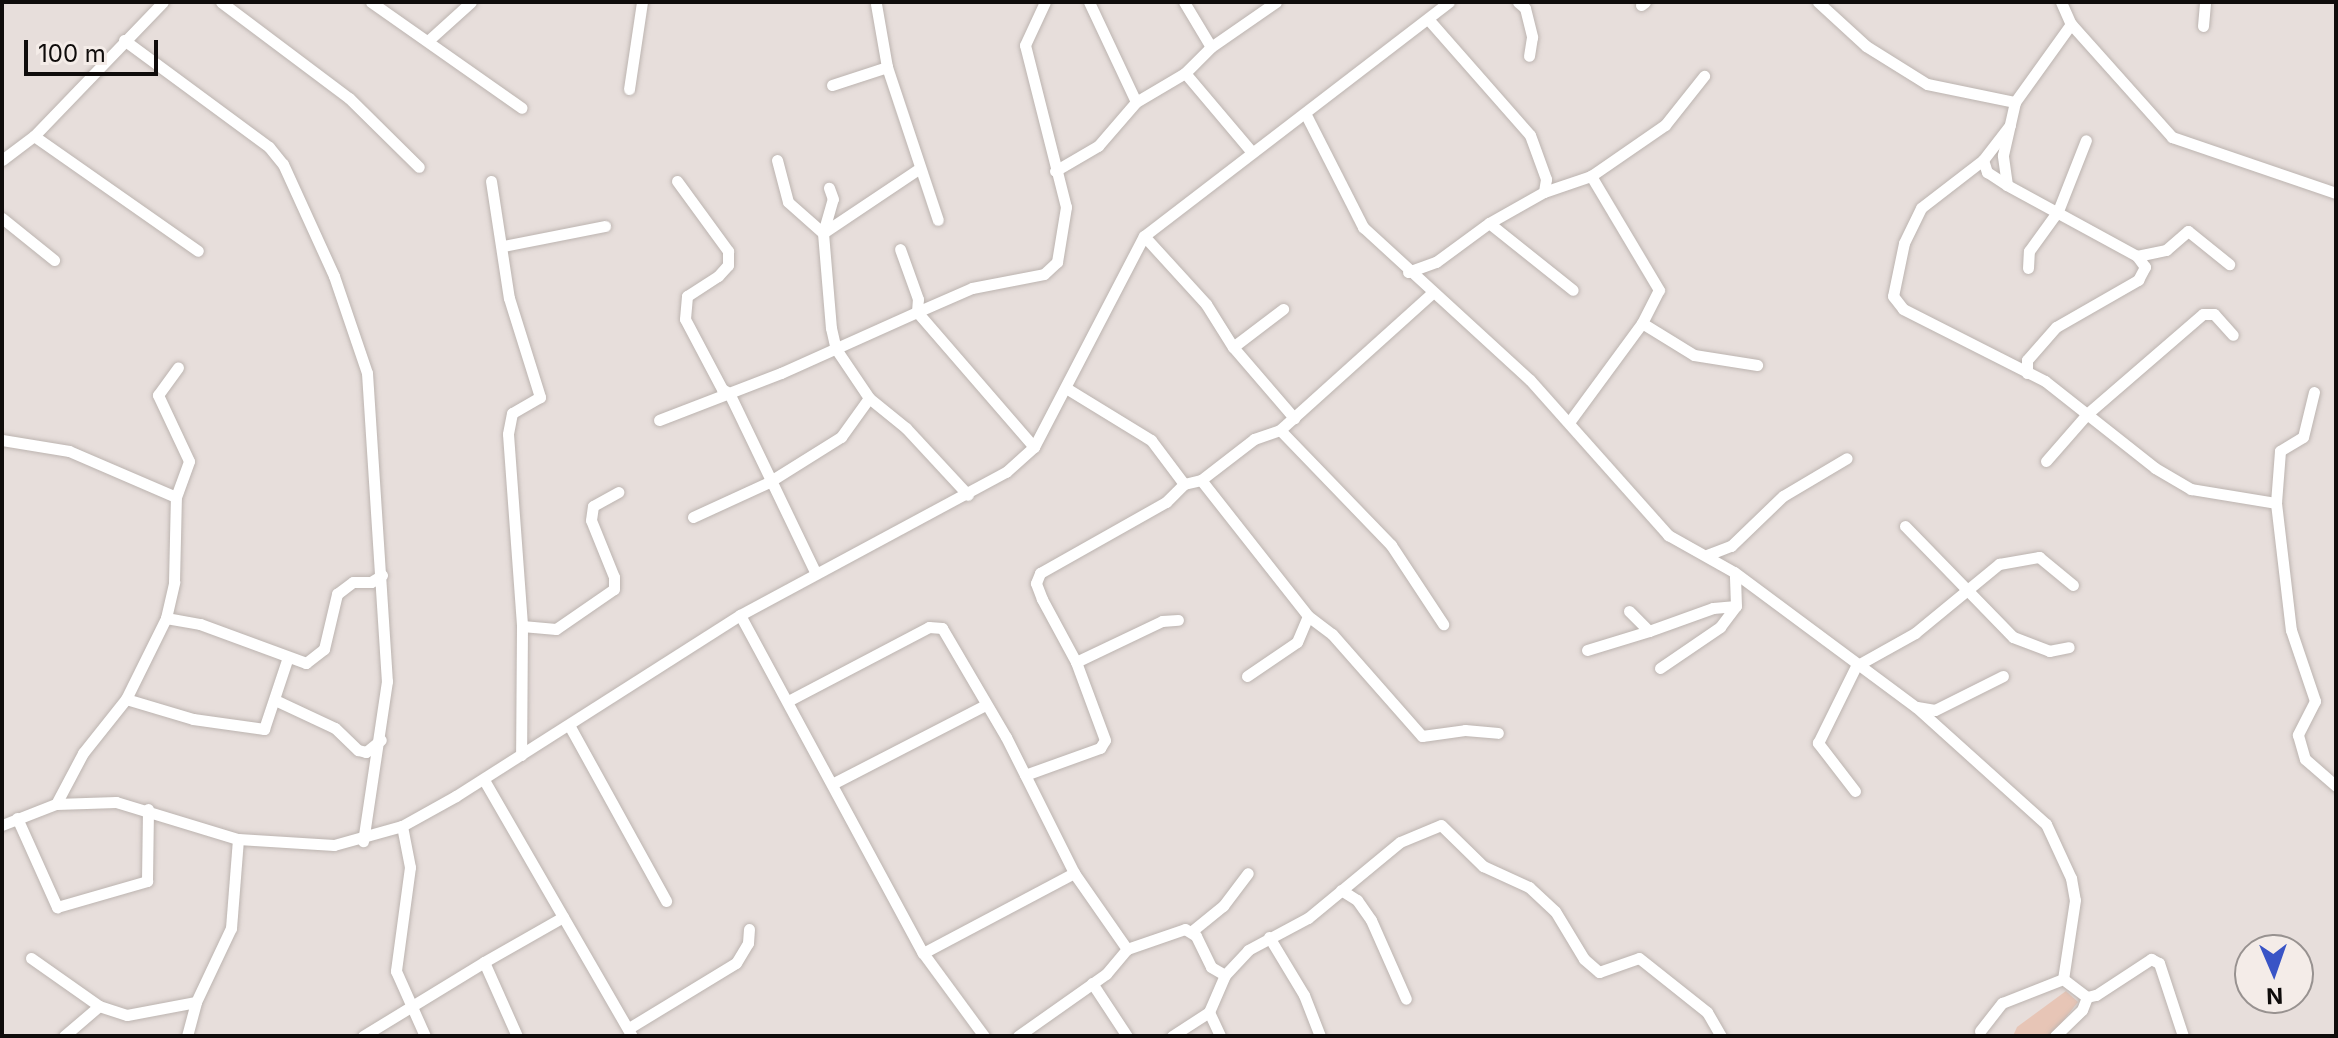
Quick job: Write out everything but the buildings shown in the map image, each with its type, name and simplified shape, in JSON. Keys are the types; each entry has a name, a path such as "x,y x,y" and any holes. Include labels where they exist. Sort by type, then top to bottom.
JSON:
{"street":[{"path":"221,2 349,98 419,167"},
{"path":"371,2 430,39 522,108"},
{"path":"430,39 471,2"},
{"path":"629,89 642,2"},
{"path":"659,420 836,349 972,288 1044,274 1057,262 1066,207 1025,45 1045,2"},
{"path":"1089,2 1136,102"},
{"path":"1184,2 1211,47"},
{"path":"1055,171 1098,146 1136,102 1185,73 1211,47 1276,2"},
{"path":"2,825 56,804 89,800 148,809 238,839 287,845 363,841 402,826 484,780 740,615 815,572 968,495 1034,447 1144,236 1251,151 1306,115 1449,2"},
{"path":"1518,2 1525,8 1532,37 1529,56"},
{"path":"1818,2 1866,46 1927,84 2015,102"},
{"path":"2061,2 2071,24 2172,137 2336,193"},
{"path":"2203,26 2205,2"},
{"path":"2,160 34,136 158,4"},
{"path":"876,4 887,67 907,116 917,170 938,220"},
{"path":"1428,19 1530,135 1546,179 1544,192"},
{"path":"2007,185 2003,155 2015,102 2071,24"},
{"path":"124,40 269,147 310,218 367,373 387,681 381,740 365,807 363,841"},
{"path":"832,85 887,67"},
{"path":"1185,73 1251,151"},
{"path":"1408,272 1449,254 1489,223 1544,192 1591,176 1665,125 1704,76"},
{"path":"1306,115 1356,218 1408,272 1570,421 1668,535 1734,572 1856,666 1916,707 2046,824 2071,878 2075,900 2063,979"},
{"path":"2010,125 1983,160 1921,208 1904,243 1893,296 1903,309 2027,373 2087,414 2155,468 2191,489 2276,503"},
{"path":"34,136 198,251"},
{"path":"2028,268 2029,251 2058,211 2086,140"},
{"path":"777,160 788,202 823,233"},
{"path":"1983,160 1987,172 2137,256 2145,267 2138,280 2056,327 2027,360 2027,373"},
{"path":"823,233 917,170"},
{"path":"1570,421 1642,323 1659,290 1591,176"},
{"path":"491,181 509,298 540,397 509,420 522,626 521,755"},
{"path":"677,181 728,251 728,265 718,276 687,296 685,319 722,389 729,393 769,482 815,572"},
{"path":"829,188 833,199 823,233 836,349 869,398 906,428 968,495"},
{"path":"2,218 54,260"},
{"path":"1489,223 1573,290"},
{"path":"503,246 605,226"},
{"path":"2137,256 2166,250 2188,231 2229,264"},
{"path":"1144,236 1206,304 1233,347 1294,418"},
{"path":"900,249 918,299 917,312"},
{"path":"1025,775 1104,745 1076,662 1036,583 1040,573 1166,502 1184,484 1201,480 1254,439 1280,430 1432,293"},
{"path":"1233,347 1283,309"},
{"path":"917,312 946,339 980,388 1034,447"},
{"path":"2046,461 2087,414 2203,314 2214,314 2233,335"},
{"path":"1642,323 1694,355 1757,365"},
{"path":"56,804 83,753 126,699 166,618 174,582 176,497 189,461 158,395 178,367"},
{"path":"1066,388 1151,440 1184,484"},
{"path":"2314,392 2303,437 2280,451 2276,503 2291,630 2315,701 2298,735 2305,759 2336,786"},
{"path":"693,517 769,482 841,437 869,398"},
{"path":"1280,430 1391,545 1443,624"},
{"path":"2,440 69,451 176,497"},
{"path":"1707,555 1731,546 1783,496 1847,458"},
{"path":"1201,480 1308,616 1332,634 1422,736 1465,730 1498,733"},
{"path":"522,626 556,629 614,589 614,577 591,520 593,506 618,492"},
{"path":"1905,526 2013,637 2049,651 2069,647"},
{"path":"1855,791 1818,743 1856,666 1904,641 1999,564 2021,558 2047,560 2073,585"},
{"path":"1660,668 1720,627 1736,606 1739,585 1734,572"},
{"path":"166,618 200,624 306,663 319,657 337,594 353,582 371,582 382,575"},
{"path":"1587,650 1713,608 1736,606"},
{"path":"1629,611 1649,631"},
{"path":"740,615 834,783 923,953 984,1036"},
{"path":"1247,676 1297,642 1308,616"},
{"path":"1076,662 1162,621 1178,620"},
{"path":"788,701 937,626 1025,775 1074,873 1127,949"},
{"path":"126,699 193,719 254,729 269,726 288,657"},
{"path":"1916,707 1935,710 2003,676"},
{"path":"275,700 335,728 358,750 366,752 381,740"},
{"path":"834,783 985,705"},
{"path":"569,725 666,901"},
{"path":"484,780 631,1032 736,963 748,943 749,929"},
{"path":"17,818 57,907 147,881 148,809"},
{"path":"1172,1036 1209,1012 1225,975 1269,937 1308,918 1400,842 1441,825 1483,866 1529,887 1555,911 1584,959 1599,972 1639,958 1707,1012 1721,1036"},
{"path":"402,826 410,867 396,971 425,1036"},
{"path":"187,1036 196,1002 231,928 238,839"},
{"path":"923,953 1074,873"},
{"path":"1018,1036 1092,983 1127,949 1192,931 1223,906 1248,873"},
{"path":"1341,890 1357,900 1371,920 1406,999"},
{"path":"363,1036 563,917"},
{"path":"1192,931 1211,967 1225,975"},
{"path":"1269,937 1304,995 1320,1036"},
{"path":"31,958 99,1006 127,1015 196,1002"},
{"path":"2055,1036 2082,1010 2087,997 2151,959 2159,963 2183,1036"},
{"path":"484,962 517,1036"},
{"path":"2063,979 2087,997"},
{"path":"1980,1031 2002,1003 2063,979"},
{"path":"1092,983 1127,1036"},
{"path":"64,1036 99,1006"},
{"path":"1209,1012 1220,1036"}],"shaded area":[{"path":"2066,991 2078,1002 2051,1036 2013,1036 2017,1027"}]}
